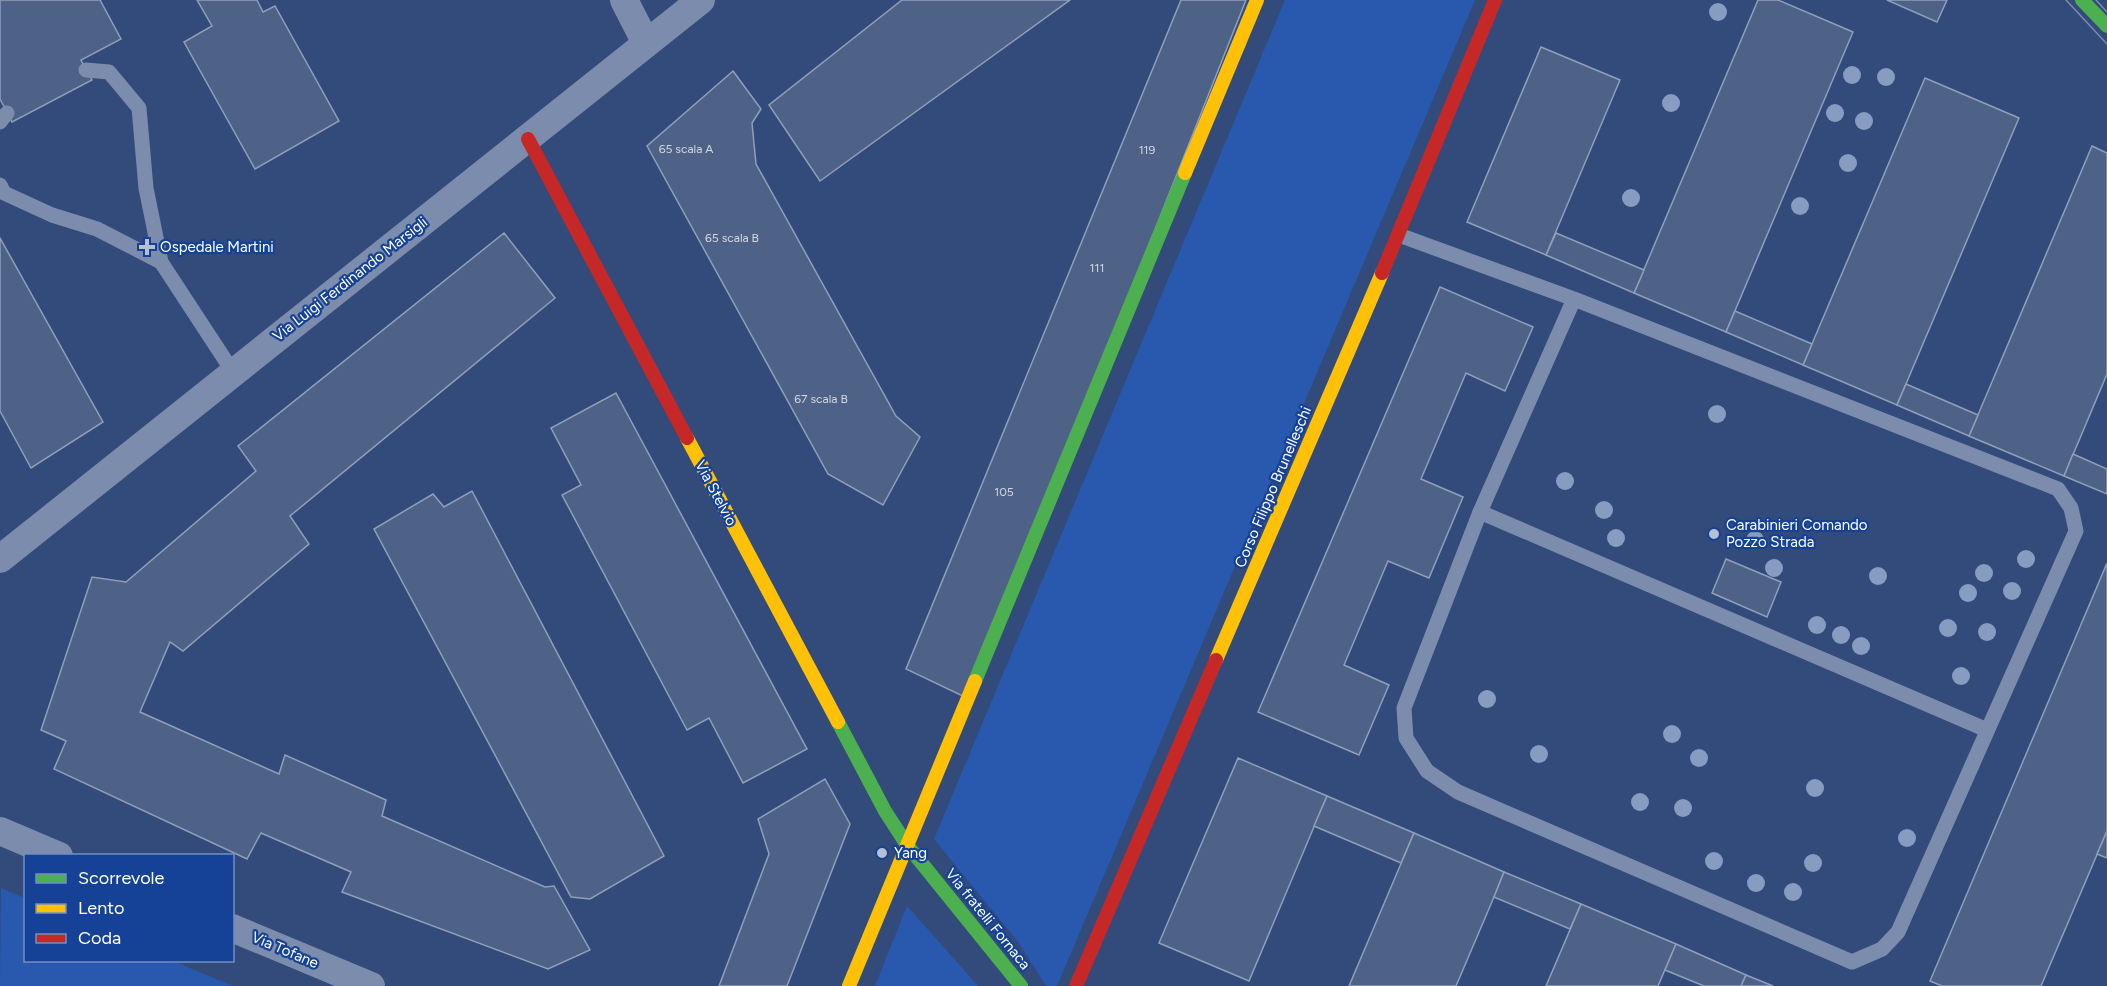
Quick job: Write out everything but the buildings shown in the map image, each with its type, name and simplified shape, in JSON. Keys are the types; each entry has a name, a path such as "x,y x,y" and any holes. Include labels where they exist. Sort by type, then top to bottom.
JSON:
{"street":[{"path":"624,0 646,43"},
{"name":"Via Luigi Ferdinando Marsigli","path":"2,562 233,372 701,0"},
{"path":"849,986 1257,0"},
{"name":"Corso Filippo Brunelleschi","path":"1077,986 1399,235 1495,0"},
{"path":"2082,0 2107,26"},
{"name":"Via Stelvio","path":"528,138 885,811 907,845"},
{"path":"0,831 57,854"},
{"name":"Via fratelli Fornaca","path":"907,845 1022,986"},
{"name":"Via Tofane","path":"234,929 371,986"}],"lane":[{"path":"86,70 109,72 139,108 146,188 161,262 233,372"},
{"path":"0,185 4,193 52,215 97,229 161,262"},
{"path":"1399,235 1574,299 2058,489 2071,508 2076,531 1899,932 1882,949 1852,962 1458,792 1427,771 1406,738 1404,708 1480,512 1574,299"},
{"path":"1480,512 1988,730"}],"shaded area":[{"path":"1285,0 1475,0 1057,986 1046,986 1019,943 934,839"},
{"path":"1,888 24,898 24,962 175,962 233,986 0,986"},
{"path":"907,906 978,986 875,986"}],"tram line":[{"path":"2066,0 2107,44"},
{"path":"2096,0 2107,12"}],"traffic: fast":[{"path":"2082,0 2107,26"},
{"path":"975,681 1185,173"},
{"path":"838,722 885,811 907,845 1021,986"}],"traffic: slow":[{"path":"1185,173 1257,0"},
{"path":"1216,660 1382,273"},
{"path":"687,438 838,722"},
{"path":"849,986 975,681"}],"traffic: jam":[{"path":"1382,273 1495,0"},
{"path":"528,139 687,438"},
{"path":"1076,986 1216,660"}],"place":[{"name":"Ospedale Martini","path":"147,247"},
{"name":"Carabinieri Comando Pozzo Strada","path":"1714,534"},
{"name":"Yang","path":"882,853"}]}
